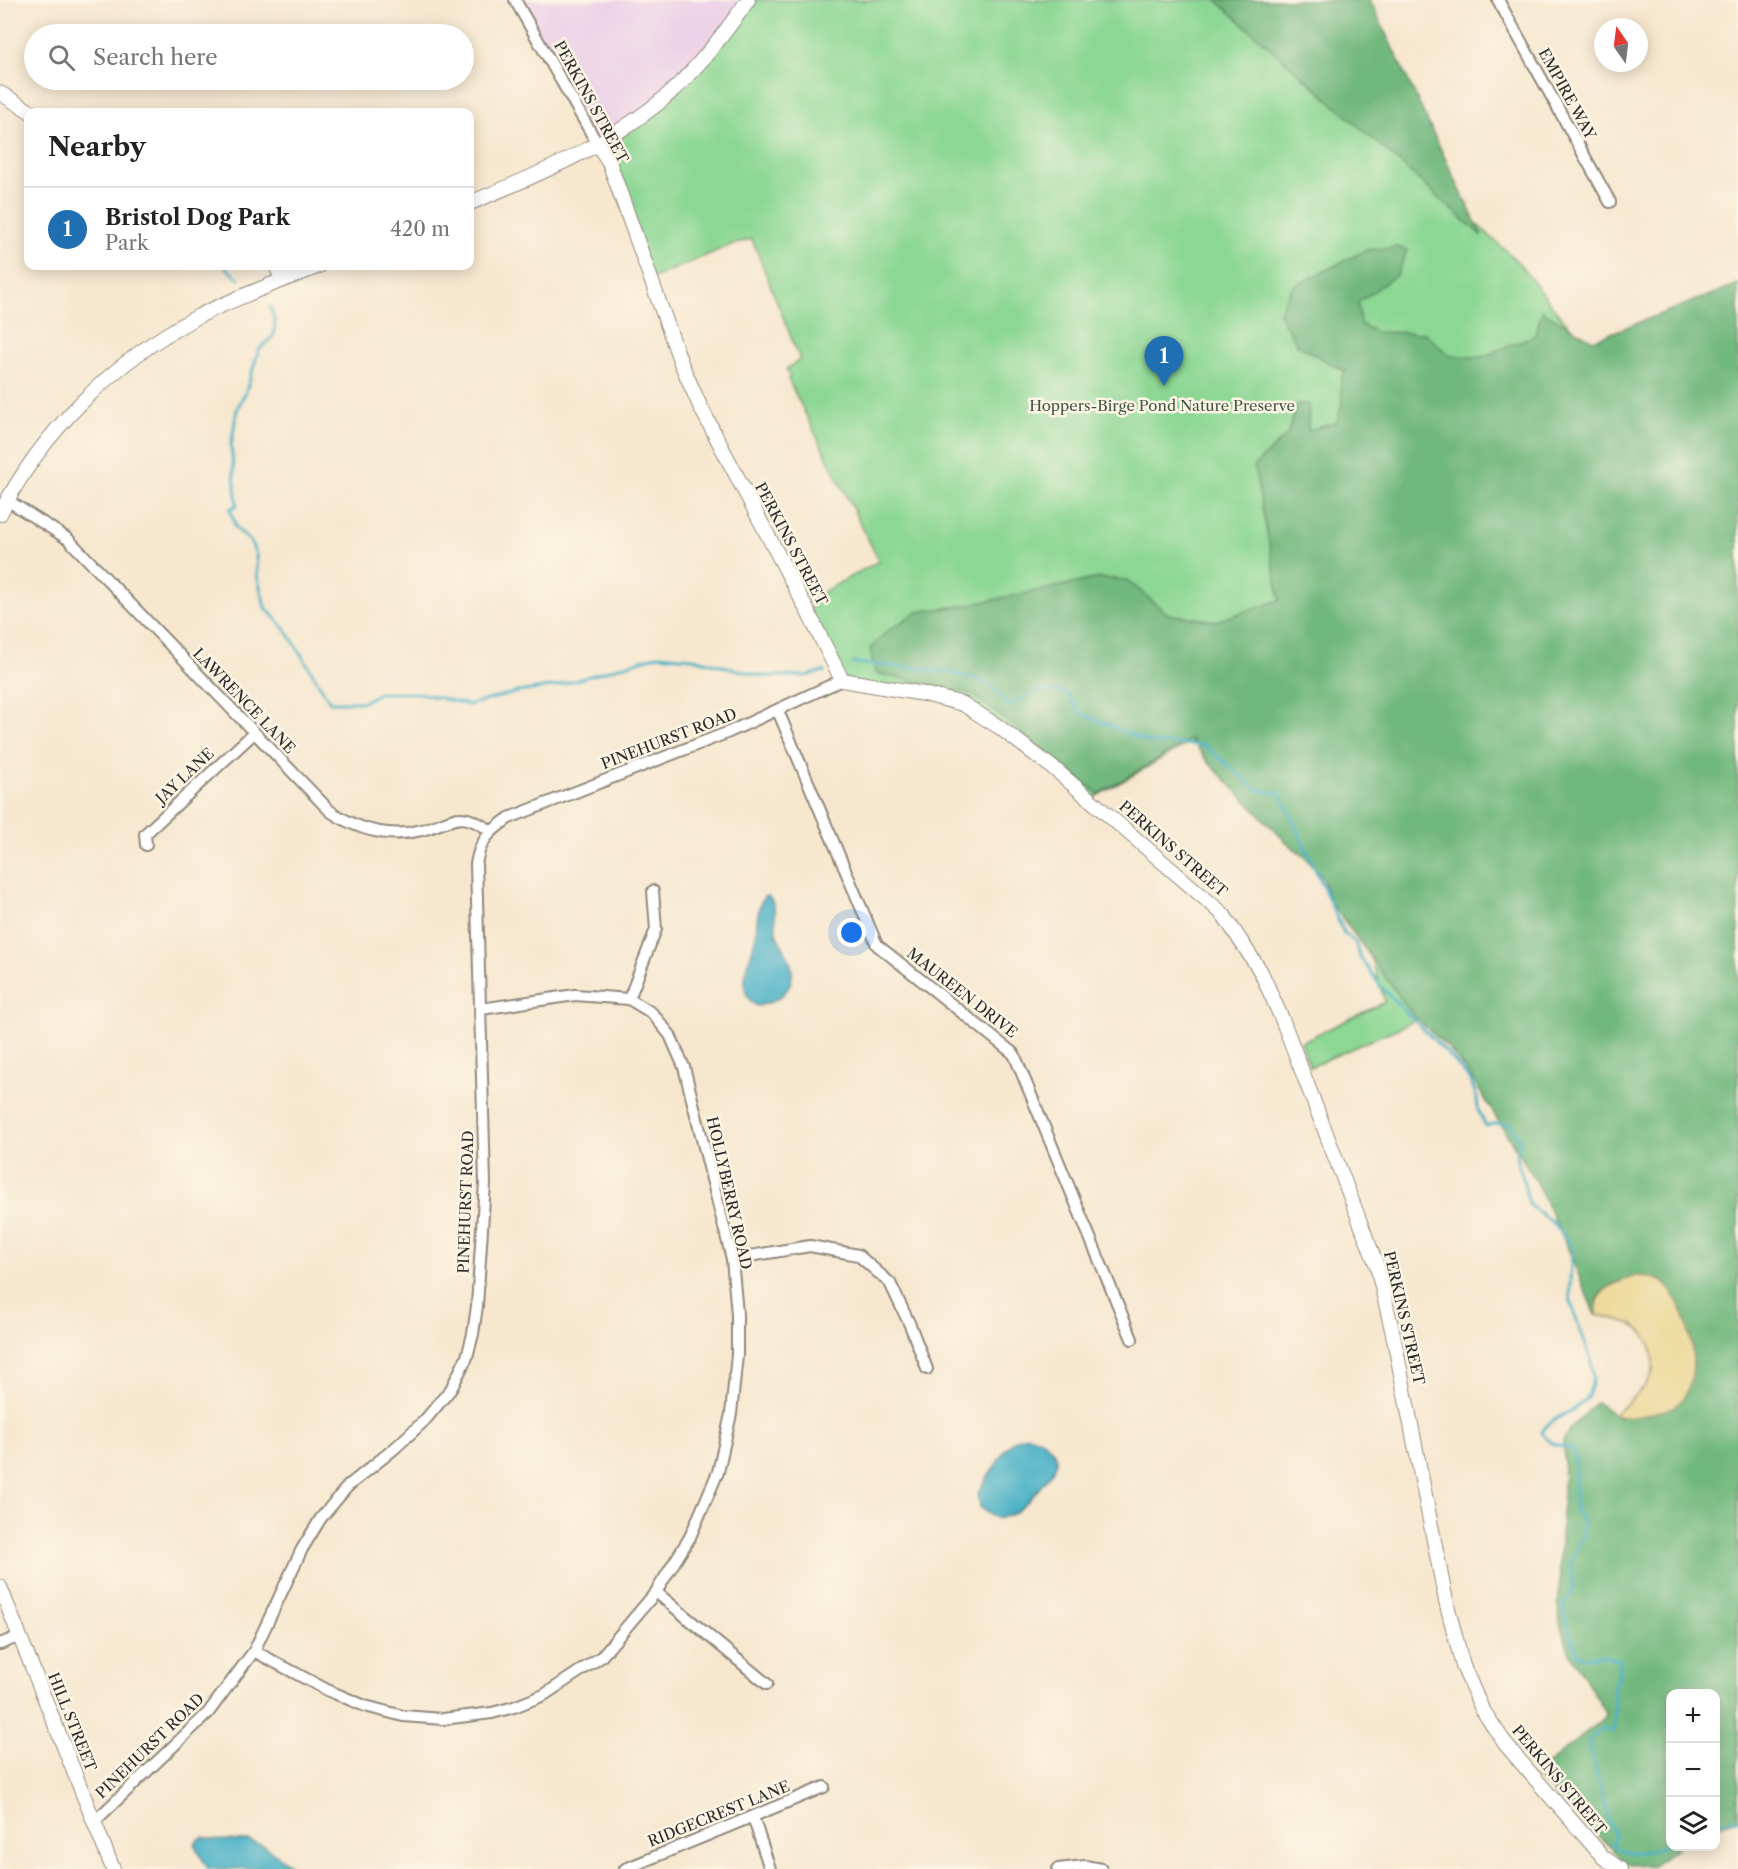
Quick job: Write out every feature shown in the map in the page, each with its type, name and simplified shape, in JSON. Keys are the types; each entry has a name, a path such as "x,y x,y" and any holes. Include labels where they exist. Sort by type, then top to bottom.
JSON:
{"street":[{"name":"PERKINS STREET","path":"515,0 609,162 681,363 700,406 842,680 914,692 963,704 999,727 1057,771 1223,914 1261,972 1282,1019 1377,1266 1395,1342 1444,1591 1463,1666 1482,1709 1519,1763 1603,1857 1620,1869"},
{"path":"474,202 598,145 646,112 676,87 705,56 748,0"},
{"name":"EMPIRE WAY","path":"1498,0 1610,202"},
{"path":"0,93 24,108"},
{"path":"278,270 283,280"},
{"path":"0,514 7,500 52,435 83,401 116,371 158,340 198,316 309,270"},
{"name":"LAWRENCE LANE","path":"7,500 68,539 330,811 346,822 378,833 400,833 422,830 458,818 476,820 491,831"},
{"name":"PINEHURST ROAD","path":"95,1821 196,1726 214,1706 254,1651 302,1549 321,1518 348,1486 425,1420 451,1389 467,1357 477,1306 484,1184 476,864 479,849 491,831 517,815 691,748 778,711 842,680"},
{"name":"MAUREEN DRIVE","path":"778,711 877,945 1014,1054 1132,1339"},
{"name":"JAY LANE","path":"146,845 145,834 254,733"},
{"path":"629,999 656,929 653,891"},
{"name":"HOLLYBERRY ROAD","path":"254,1651 365,1707 403,1716 443,1719 492,1713 544,1695 601,1657 656,1592 690,1537 718,1472 731,1413 737,1355 737,1314 732,1259 684,1067 670,1035 652,1013 629,999 575,995 481,1009"},
{"path":"732,1259 810,1246 858,1255 890,1283 927,1369"},
{"name":"HILL STREET","path":"0,1587 113,1869"},
{"path":"656,1592 767,1684"},
{"path":"0,1644 21,1636"},
{"name":"RIDGECREST LANE","path":"625,1869 824,1787"},
{"path":"753,1817 770,1869"},
{"path":"1058,1869 1085,1866 1101,1869"}],"shaded area":[{"path":"515,0 748,0 676,87 598,145"}],"green space":[{"name":"Hoppers-Birge Pond Nature Preserve","path":"748,0 1253,0 1461,209 1518,262 1561,317 1595,352 1738,302 1677,1371 1432,1013 1310,1067 1301,1042 1385,1002 1348,884 1255,714 1184,746 1090,800 963,704 842,680 807,610 815,605 812,598 879,561 788,379 790,377 786,369 800,360 752,239 733,244 651,279 598,145 646,112"},
{"path":"1216,0 1370,0 1482,236"},
{"path":"1396,247 1407,250 1398,274 1358,302 1360,324 1377,332 1425,333 1450,356 1482,357 1535,335 1542,311 1593,340 1738,284 1738,1819 1720,1825 1720,1689 1666,1689 1666,1851 1672,1851 1650,1867 1626,1862 1535,1775 1607,1715 1570,1653 1558,1616 1563,1442 1569,1430 1597,1402 1620,1418 1693,1366 1686,1322 1677,1301 1665,1284 1658,1280 1650,1277 1632,1278 1614,1284 1599,1295 1597,1315 1595,1315 1566,1244 1533,1176 1471,1077 1450,1050 1412,1014 1330,901 1323,879 1306,858 1284,840 1208,762 1191,739 1099,794 972,694 875,673 870,649 887,631 917,612 968,605 1100,578 1127,580 1168,614 1216,621 1280,600 1254,466 1287,435 1297,404 1309,404 1308,431 1337,422 1342,402 1341,377 1346,372 1297,345 1279,313 1292,287 1366,250"}],"sand":[{"path":"1637,1276 1651,1277 1660,1281 1672,1294 1687,1325 1693,1362 1686,1394 1676,1405 1645,1415 1623,1417 1614,1415 1642,1389 1651,1377 1653,1366 1651,1348 1648,1339 1636,1327 1597,1315 1597,1306 1599,1298 1608,1288"}],"water":[{"path":"768,896 774,908 777,934 790,962 792,972 788,988 783,994 757,1006 749,1000 746,992 746,972 756,934 759,910 764,897"},
{"path":"1027,1435 1044,1442 1052,1450 1056,1460 1054,1469 1029,1501 1014,1513 1006,1517 989,1514 980,1507 978,1493 1005,1450 1015,1440"},
{"path":"203,1837 216,1840 249,1841 265,1846 294,1868 208,1869 194,1844"}],"waterway":[{"path":"229,270 239,279"},
{"path":"270,307 275,321 274,335 259,350 246,391 237,409 231,446 237,505 230,509 236,528 251,542 256,555 257,575 265,607 287,631 330,702 363,702 379,693 419,693 469,705 518,692 557,686 658,655 693,658 761,676 806,676 825,671"},
{"path":"852,664 925,669 976,679 989,685 1008,706 1039,690 1065,692 1081,713 1150,743 1204,745 1258,790 1281,794 1344,933 1355,942 1360,957 1381,987 1450,1056 1471,1081 1477,1098 1478,1110 1486,1126 1510,1124 1520,1141 1516,1158 1529,1205 1552,1222 1572,1246 1570,1293 1590,1357 1592,1371 1592,1383 1584,1401 1546,1426 1542,1432 1551,1443 1574,1449 1575,1510 1583,1522 1582,1537 1570,1564 1574,1587 1563,1610 1577,1654 1586,1657 1604,1655 1619,1660 1619,1675 1613,1689 1614,1732 1603,1728 1590,1740 1590,1748 1610,1825 1616,1837 1612,1844 1634,1853 1649,1852 1666,1844"},
{"path":"1720,1821 1738,1819"}],"place":[{"name":"Bristol Dog Park","path":"1164,386"}]}
